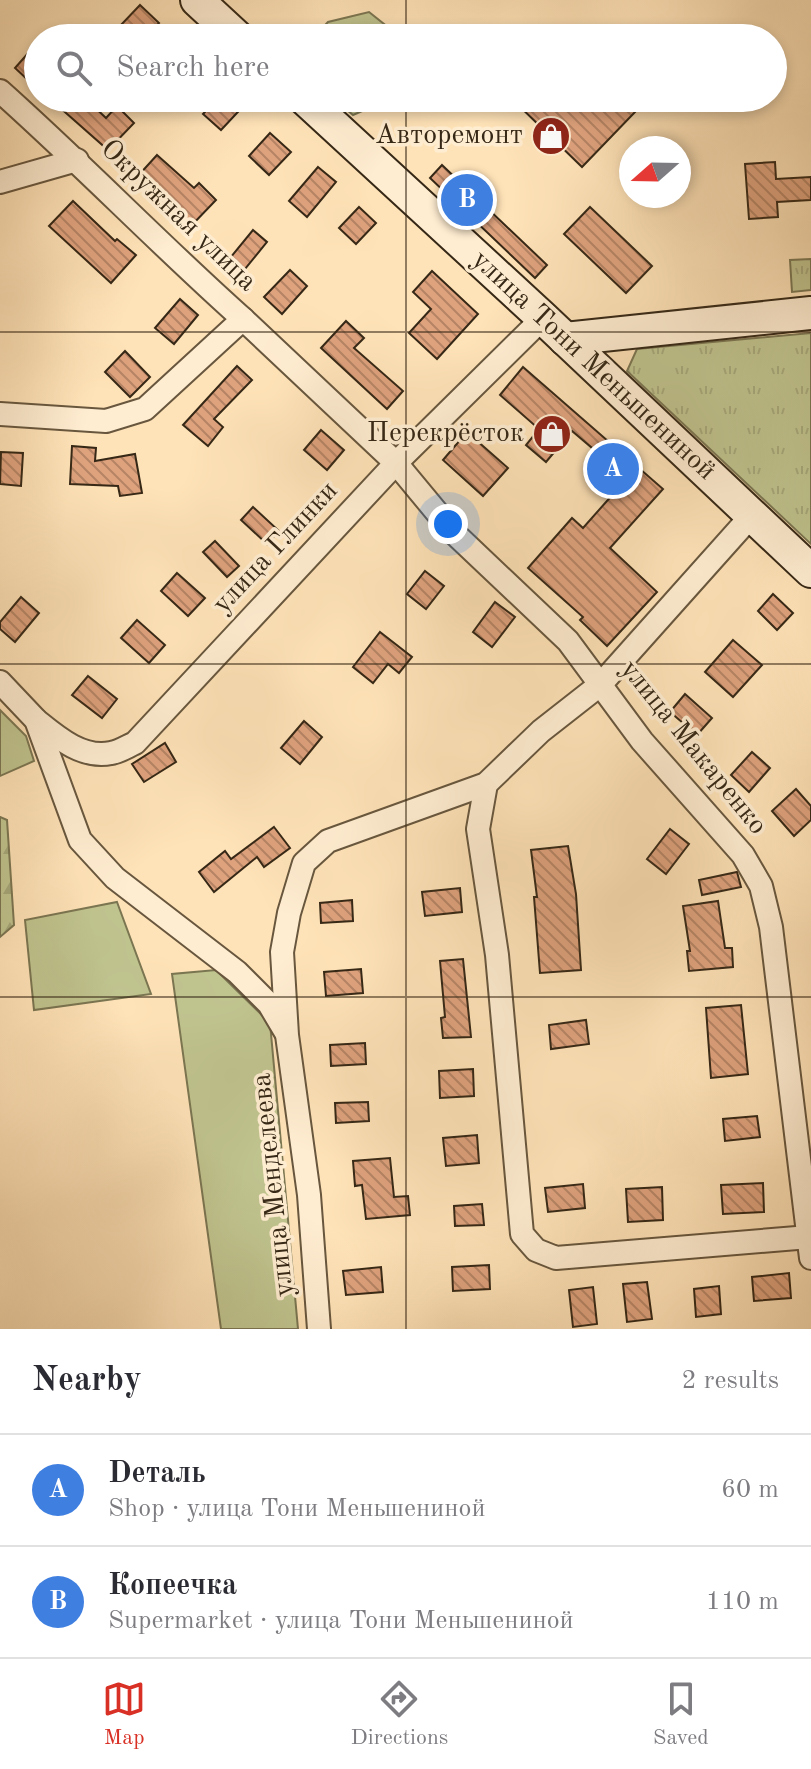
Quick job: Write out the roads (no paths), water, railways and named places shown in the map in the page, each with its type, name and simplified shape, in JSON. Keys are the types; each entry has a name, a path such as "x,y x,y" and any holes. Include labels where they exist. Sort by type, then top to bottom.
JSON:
{"street":[{"path":"197,0 223,24"},
{"name":"Окружная улица","path":"0,91 77,160 154,239 396,463"},
{"name":"улица Тони Меньшениной","path":"319,112 811,571"},
{"path":"0,182 77,160"},
{"path":"554,328 811,313"},
{"name":"Окружная улица","path":"0,414 106,421 145,409 243,319"},
{"name":"улица Глинки","path":"36,720 65,742 86,752 111,753 135,743 396,463 554,328"},
{"name":"улица Макаренко","path":"396,463 454,533 568,641 642,741 743,855 761,886 771,927 810,1248 556,1258 536,1250 522,1234 497,955 478,829 486,784"},
{"path":"486,784 541,731 601,684 752,515"},
{"name":"улица Менделеева","path":"0,682 36,720 80,840 115,878 237,972 269,1004 287,1035"},
{"name":"улица Менделеева","path":"319,1329 309,1195 287,1035 282,952 289,913 304,863 328,841 486,784"}],"place":[{"name":"Авторемонт","path":"551,136"},
{"name":"Копеечка","path":"467,200"},
{"name":"Перекрёсток","path":"552,434"},
{"name":"Dеталь","path":"613,469"}]}
